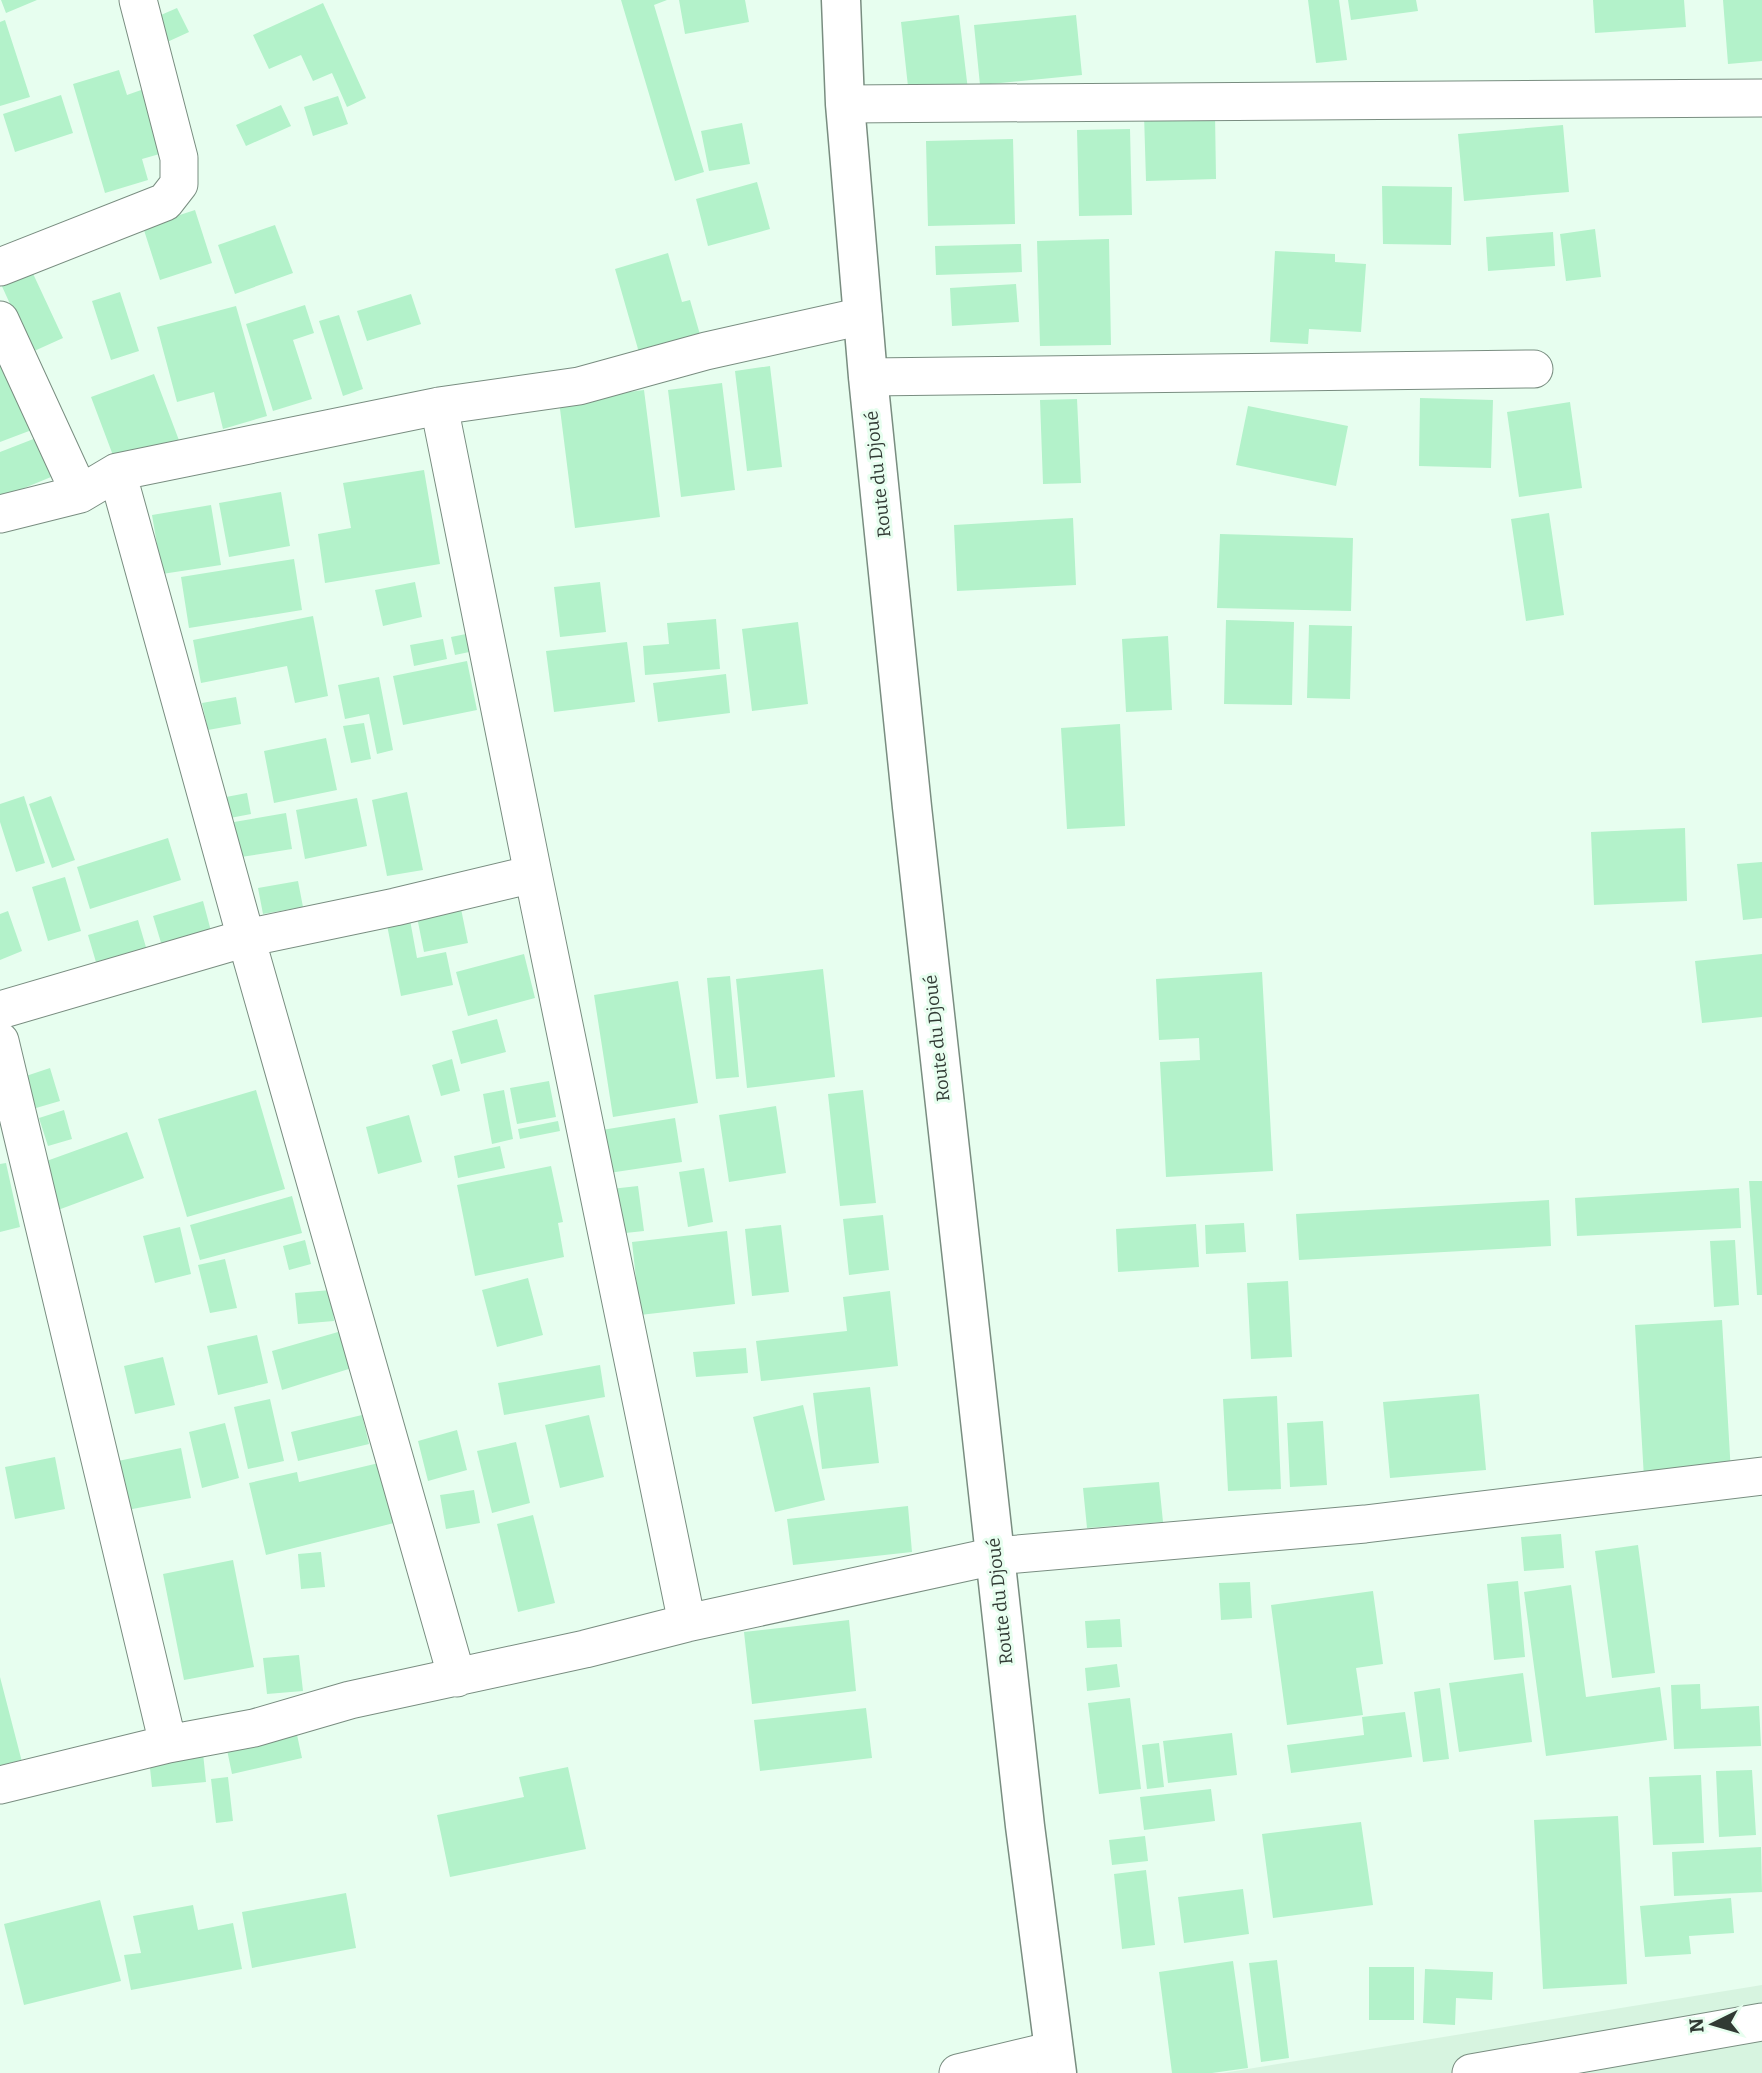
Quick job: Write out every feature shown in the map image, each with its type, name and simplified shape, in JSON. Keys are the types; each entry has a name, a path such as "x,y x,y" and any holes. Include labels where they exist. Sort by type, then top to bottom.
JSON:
{"main road":[{"name":"Route du Djoué","path":"841,0 845,104 868,377 912,807 1025,1826 1056,2062"}],"street":[{"path":"0,267 165,202 179,184 180,158 138,0"},
{"path":"845,104 1762,98"},
{"path":"0,514 80,494 117,472 439,405 579,386 706,351 863,316"},
{"path":"0,320 80,494"},
{"path":"868,377 1534,369"},
{"path":"439,405 687,1623"},
{"path":"117,472 246,938 457,1678"},
{"path":"0,1010 246,938 396,907 533,874"},
{"path":"0,1041 169,1744"},
{"path":"0,1785 169,1744 254,1727 350,1700 995,1556 1366,1524 1762,1476"},
{"path":"1471,2073 1762,2022"},
{"path":"958,2073 1056,2062"}],"shaded area":[{"path":"1762,1985 1762,2073 1223,2073"}],"building":[{"path":"1,0 37,0 6,13"},
{"path":"621,0 667,0 654,5 704,172 675,181"},
{"path":"679,0 745,0 749,22 685,34"},
{"path":"1308,0 1339,0 1347,60 1316,63"},
{"path":"1348,0 1416,0 1418,11 1351,20"},
{"path":"1593,0 1684,0 1686,27 1595,33"},
{"path":"1723,0 1762,0 1762,61 1728,64"},
{"path":"323,3 366,98 347,107 332,73 313,81 301,55 269,69 253,35"},
{"path":"177,8 189,32 165,43 154,18"},
{"path":"959,15 968,90 909,96 901,22"},
{"path":"1076,15 1082,75 980,85 974,25"},
{"path":"5,20 30,97 0,106 0,22"},
{"path":"119,70 127,95 144,89 163,153 142,159 148,180 105,193 73,84"},
{"path":"61,95 73,133 15,152 3,114"},
{"path":"338,96 348,124 313,136 304,107"},
{"path":"281,105 291,126 246,146 236,125"},
{"path":"1215,113 1216,179 1146,181 1144,114"},
{"path":"742,123 750,164 709,171 701,131"},
{"path":"1563,125 1569,192 1464,201 1458,134"},
{"path":"1130,129 1132,215 1079,216 1077,130"},
{"path":"1013,139 1015,224 928,226 926,141"},
{"path":"757,182 770,229 708,246 696,199"},
{"path":"1382,186 1452,187 1451,245 1383,244"},
{"path":"195,210 212,263 160,280 143,227"},
{"path":"275,225 293,273 235,294 218,245"},
{"path":"1595,229 1601,277 1566,281 1560,234"},
{"path":"1553,232 1555,266 1488,271 1486,237"},
{"path":"1109,239 1111,345 1040,346 1037,241"},
{"path":"1021,244 1022,272 936,275 935,246"},
{"path":"1275,251 1335,254 1335,262 1366,264 1361,332 1309,329 1308,344 1270,342"},
{"path":"668,253 682,302 690,300 701,338 640,356 615,269"},
{"path":"29,265 63,338 32,352 0,282"},
{"path":"1016,284 1019,322 952,326 950,288"},
{"path":"120,292 139,351 111,360 92,301"},
{"path":"411,294 421,324 367,341 357,311"},
{"path":"305,305 314,333 293,340 312,399 273,411 246,324"},
{"path":"236,306 267,416 223,429 214,392 177,402 157,327"},
{"path":"339,315 363,389 343,396 319,321"},
{"path":"0,364 37,428 0,442"},
{"path":"770,366 782,467 747,471 735,371"},
{"path":"154,374 180,443 117,466 91,397"},
{"path":"722,383 735,490 681,497 668,390"},
{"path":"644,390 660,517 575,528 559,401"},
{"path":"1420,398 1493,400 1491,468 1419,466"},
{"path":"1077,399 1081,483 1043,484 1040,400"},
{"path":"1570,402 1582,488 1519,497 1507,412"},
{"path":"1248,406 1348,426 1336,486 1236,465"},
{"path":"36,438 51,477 0,498 0,452"},
{"path":"424,470 440,564 325,583 318,534 351,528 343,483"},
{"path":"281,492 290,546 229,557 219,503"},
{"path":"211,505 221,565 162,574 152,515"},
{"path":"1549,513 1564,615 1526,621 1511,519"},
{"path":"1073,518 1076,585 957,591 954,525"},
{"path":"1220,534 1353,538 1351,611 1217,608"},
{"path":"294,559 302,610 189,628 181,577"},
{"path":"415,582 422,617 383,626 375,590"},
{"path":"600,582 606,632 560,637 554,587"},
{"path":"313,616 328,696 295,703 287,666 201,683 193,640"},
{"path":"716,619 720,669 645,675 643,646 669,644 667,623"},
{"path":"1226,620 1294,622 1292,705 1224,704"},
{"path":"798,622 808,704 752,711 742,629"},
{"path":"1309,625 1352,626 1350,699 1307,698"},
{"path":"471,633 474,651 455,655 451,637"},
{"path":"1168,636 1172,710 1126,712 1122,639"},
{"path":"443,639 447,659 414,666 410,645"},
{"path":"627,642 635,702 554,712 546,651"},
{"path":"467,661 477,710 403,725 393,676"},
{"path":"726,674 730,713 658,722 653,683"},
{"path":"379,677 393,750 377,754 369,714 345,719 338,685"},
{"path":"236,697 241,724 208,730 202,703"},
{"path":"364,723 371,759 351,763 343,726"},
{"path":"1120,724 1125,826 1067,829 1061,728"},
{"path":"326,738 337,790 274,803 264,751"},
{"path":"407,792 423,870 387,876 372,800"},
{"path":"247,793 251,814 230,818 226,797"},
{"path":"24,796 45,863 16,872 0,822 0,804"},
{"path":"51,796 75,860 52,868 29,804"},
{"path":"357,798 367,846 305,859 296,810"},
{"path":"286,813 292,849 241,857 234,822"},
{"path":"1685,828 1687,901 1594,905 1591,832"},
{"path":"168,838 181,880 90,909 77,867"},
{"path":"1762,862 1762,918 1743,920 1737,864"},
{"path":"65,877 81,931 48,941 32,887"},
{"path":"298,881 303,907 263,914 258,888"},
{"path":"203,901 211,931 162,946 153,916"},
{"path":"460,904 468,943 424,952 416,912"},
{"path":"8,911 22,951 0,960 0,914"},
{"path":"138,920 148,954 98,969 88,935"},
{"path":"410,920 417,958 446,952 453,985 401,996 387,925"},
{"path":"524,954 535,998 468,1016 456,972"},
{"path":"1762,954 1762,1017 1702,1023 1695,961"},
{"path":"823,969 835,1077 747,1088 736,979"},
{"path":"1262,972 1273,1171 1166,1177 1160,1062 1200,1060 1199,1038 1159,1040 1156,979"},
{"path":"730,976 739,1077 716,1079 707,978"},
{"path":"678,981 698,1103 613,1117 594,995"},
{"path":"497,1019 506,1052 461,1064 452,1031"},
{"path":"452,1059 460,1091 441,1096 432,1065"},
{"path":"50,1068 60,1101 36,1108 26,1076"},
{"path":"549,1081 556,1117 517,1124 510,1088"},
{"path":"256,1090 285,1189 187,1217 158,1119"},
{"path":"504,1090 513,1139 492,1144 483,1094"},
{"path":"863,1090 876,1203 840,1206 828,1094"},
{"path":"776,1106 786,1173 729,1182 719,1115"},
{"path":"64,1110 72,1139 48,1146 39,1118"},
{"path":"409,1115 422,1162 378,1174 366,1127"},
{"path":"675,1118 682,1162 609,1173 602,1130"},
{"path":"558,1121 560,1131 520,1139 518,1129"},
{"path":"127,1132 144,1178 58,1210 41,1163"},
{"path":"500,1146 505,1168 458,1178 454,1156"},
{"path":"6,1163 20,1227 0,1232 0,1164"},
{"path":"551,1166 563,1222 558,1223 564,1257 475,1276 457,1185"},
{"path":"704,1168 713,1222 688,1227 679,1172"},
{"path":"1749,1181 1762,1181 1762,1295 1757,1295"},
{"path":"638,1186 644,1231 616,1234 611,1189"},
{"path":"1739,1188 1741,1228 1577,1236 1575,1198"},
{"path":"292,1196 302,1233 200,1260 190,1225"},
{"path":"1549,1200 1551,1246 1299,1260 1296,1214"},
{"path":"883,1215 889,1270 849,1275 843,1219"},
{"path":"1244,1223 1246,1252 1206,1254 1205,1225"},
{"path":"1196,1224 1199,1267 1118,1272 1116,1229"},
{"path":"781,1225 789,1292 752,1296 745,1229"},
{"path":"180,1227 191,1274 155,1283 143,1236"},
{"path":"727,1231 735,1304 640,1315 632,1242"},
{"path":"305,1240 311,1264 289,1270 283,1246"},
{"path":"1735,1240 1739,1305 1714,1307 1710,1241"},
{"path":"225,1259 237,1308 210,1313 198,1265"},
{"path":"528,1278 543,1335 497,1347 482,1290"},
{"path":"1288,1281 1292,1357 1251,1359 1247,1283"},
{"path":"331,1290 334,1321 298,1324 295,1293"},
{"path":"890,1291 898,1366 761,1381 756,1341 847,1331 843,1297"},
{"path":"1722,1320 1731,1473 1644,1478 1635,1325"},
{"path":"345,1330 355,1367 282,1390 272,1351"},
{"path":"257,1335 268,1383 218,1395 207,1346"},
{"path":"746,1348 748,1373 696,1377 693,1352"},
{"path":"163,1357 175,1405 135,1414 124,1366"},
{"path":"600,1365 605,1397 504,1415 498,1383"},
{"path":"870,1387 879,1463 822,1469 813,1393"},
{"path":"1479,1394 1486,1470 1390,1478 1383,1402"},
{"path":"1277,1396 1281,1489 1228,1491 1223,1399"},
{"path":"270,1399 284,1461 248,1469 234,1407"},
{"path":"803,1405 825,1500 775,1512 753,1417"},
{"path":"362,1415 369,1444 298,1461 291,1432"},
{"path":"589,1415 604,1477 560,1488 545,1425"},
{"path":"1323,1421 1327,1485 1290,1487 1287,1423"},
{"path":"225,1423 239,1478 202,1488 189,1432"},
{"path":"457,1430 467,1470 428,1481 418,1441"},
{"path":"516,1442 530,1503 492,1513 477,1451"},
{"path":"181,1448 191,1498 127,1510 118,1461"},
{"path":"55,1457 65,1509 15,1519 5,1467"},
{"path":"383,1462 398,1522 266,1555 249,1483 297,1472 299,1482"},
{"path":"1159,1482 1163,1522 1087,1528 1083,1488"},
{"path":"474,1490 480,1523 446,1529 440,1495"},
{"path":"908,1506 912,1552 793,1565 787,1519"},
{"path":"533,1515 555,1603 518,1612 497,1524"},
{"path":"1561,1534 1564,1568 1524,1571 1521,1537"},
{"path":"1638,1545 1655,1673 1612,1678 1595,1551"},
{"path":"321,1552 325,1587 301,1589 298,1554"},
{"path":"233,1560 254,1667 184,1680 163,1574"},
{"path":"1518,1581 1525,1657 1494,1660 1487,1584"},
{"path":"1250,1582 1252,1618 1221,1620 1219,1583"},
{"path":"1571,1585 1586,1697 1660,1687 1667,1740 1546,1756 1524,1592"},
{"path":"1373,1591 1383,1664 1356,1668 1363,1715 1287,1725 1271,1605"},
{"path":"1120,1619 1122,1647 1087,1648 1085,1621"},
{"path":"849,1620 856,1691 752,1704 744,1632"},
{"path":"299,1655 303,1691 267,1694 263,1658"},
{"path":"1117,1664 1120,1687 1087,1691 1085,1668"},
{"path":"1523,1673 1532,1742 1459,1752 1449,1683"},
{"path":"0,1677 22,1762 0,1768"},
{"path":"1700,1684 1701,1709 1759,1706 1761,1746 1674,1749 1671,1685"},
{"path":"1440,1688 1449,1759 1423,1762 1414,1692"},
{"path":"1130,1698 1141,1789 1099,1794 1088,1703"},
{"path":"866,1708 872,1758 760,1771 754,1720"},
{"path":"1405,1712 1412,1757 1291,1773 1287,1745 1364,1735 1362,1717"},
{"path":"296,1730 302,1758 232,1774 226,1745"},
{"path":"1232,1733 1237,1775 1168,1783 1163,1741"},
{"path":"1159,1743 1164,1787 1147,1789 1142,1745"},
{"path":"203,1753 206,1782 152,1787 149,1759"},
{"path":"568,1767 586,1849 450,1877 437,1815 524,1797 519,1777"},
{"path":"1752,1770 1756,1835 1719,1837 1716,1771"},
{"path":"1701,1775 1704,1843 1653,1845 1649,1777"},
{"path":"228,1777 233,1821 216,1823 211,1779"},
{"path":"1211,1789 1215,1821 1144,1830 1140,1797"},
{"path":"1618,1816 1627,1984 1543,1989 1534,1820"},
{"path":"1361,1822 1373,1905 1273,1918 1262,1834"},
{"path":"1145,1836 1148,1861 1112,1865 1109,1840"},
{"path":"1761,1847 1762,1892 1674,1896 1672,1852"},
{"path":"1146,1870 1155,1945 1122,1949 1114,1874"},
{"path":"1243,1889 1249,1934 1184,1943 1178,1897"},
{"path":"346,1893 356,1948 252,1968 242,1912"},
{"path":"1731,1898 1734,1933 1689,1936 1691,1954 1645,1957 1640,1906"},
{"path":"100,1900 121,1981 24,2005 4,1924"},
{"path":"193,1905 198,1930 233,1923 242,1969 131,1990 124,1955 141,1953 133,1916"},
{"path":"1277,1960 1289,2058 1261,2062 1249,1963"},
{"path":"1233,1961 1248,2068 1212,2073 1172,2073 1159,1972"},
{"path":"1369,1967 1414,1967 1414,2020 1369,2020"},
{"path":"1425,1969 1493,1972 1492,2000 1456,1998 1455,2025 1423,2023"}]}
